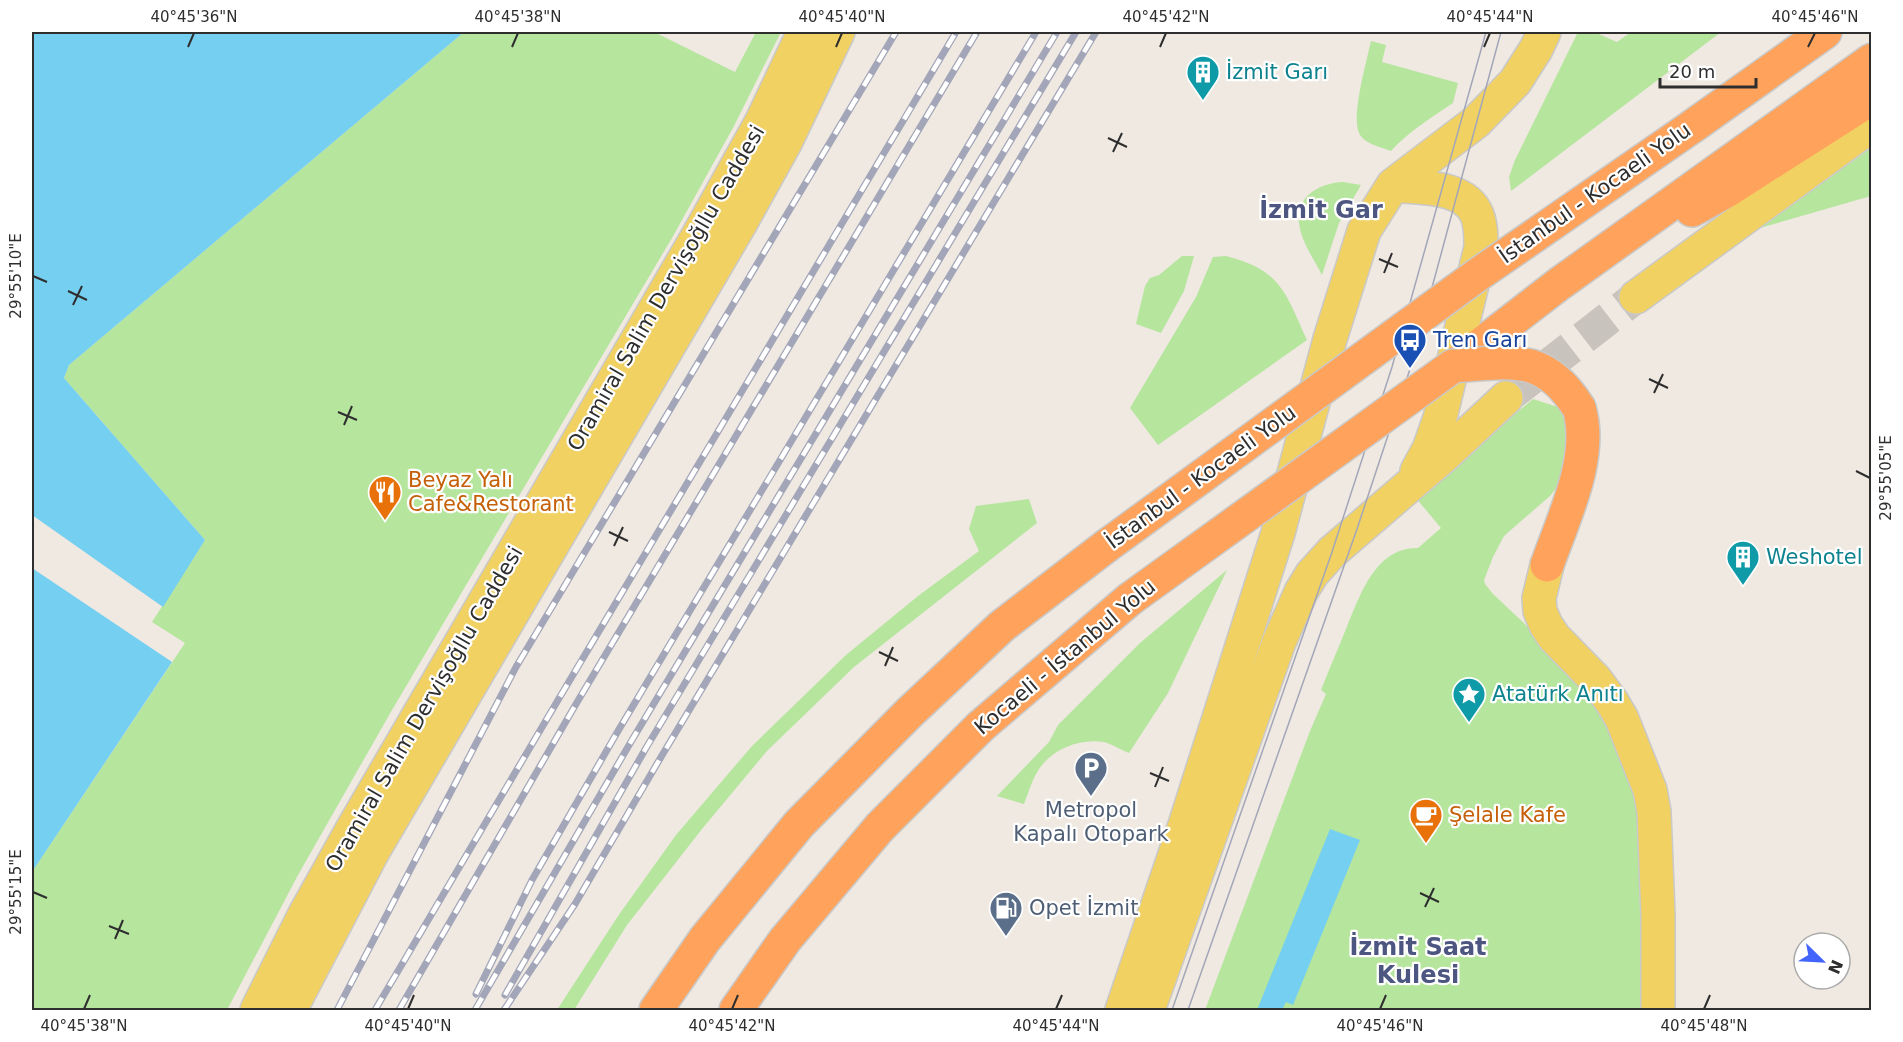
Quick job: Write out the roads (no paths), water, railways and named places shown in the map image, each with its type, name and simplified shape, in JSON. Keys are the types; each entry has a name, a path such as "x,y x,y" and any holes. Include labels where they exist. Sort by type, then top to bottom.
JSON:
{"highway":[{"path":"1693,126 1798,32"},
{"name":"İstanbul - Kocaeli Yolu","path":"656,1011 705,939 799,824 909,713 1002,626 1105,547 1476,276 1825,32"},
{"path":"1723,180 1872,60"},
{"path":"1723,180 1872,98"},
{"name":"Kocaeli - İstanbul Yolu","path":"736,1011 785,940 880,827 981,726 1130,599 1453,366 1559,284 1723,180"},
{"path":"1453,366 1524,363 1538,368 1559,381 1579,408 1584,423 1584,444 1574,485 1547,565"}],"main road":[{"name":"Oramiral Salim Dervişoğllu Caddesi","path":"256,1011 305,914 353,828 699,234 762,121 804,32"},
{"name":"Oramiral Salim Dervişoğllu Caddesi","path":"290,1011 372,853 740,224 786,141 838,32"},
{"path":"1122,1011 1185,825 1278,533 1330,339 1353,259 1364,231 1393,185 1476,122 1515,82 1544,32"},
{"path":"1636,297 1872,125"},
{"path":"1393,185 1441,190 1462,197 1468,200 1474,208 1480,227 1481,247 1440,418 1430,449 1409,484"},
{"path":"1148,1011 1279,642 1297,599 1312,574 1332,552 1506,398"},
{"path":"1547,565 1539,598 1540,611 1546,625 1554,637 1595,679 1612,702 1622,719 1650,790 1654,812 1658,915 1658,1011"}],"water":[{"path":"32,32 464,32 69,365 64,378 205,540 163,607 32,515"},
{"path":"32,568 172,662 32,872"},
{"path":"1330,829 1360,840 1293,1005 1286,1002 1282,1010 1257,1010"}],"tunnel":[{"path":"1506,398 1636,297"}],"tram line":[{"path":"1172,1010 1332,552 1392,367 1486,32"},
{"path":"1188,1010 1357,529 1410,369 1501,32"}],"railway":[{"path":"337,1010 516,667 896,32"},
{"path":"375,1010 956,32"},
{"path":"399,1010 576,704 977,32"},
{"path":"476,994 532,880 618,731 1036,32"},
{"path":"475,1010 632,740 1057,32"},
{"path":"505,995 646,748 1076,32"},
{"path":"504,1010 575,904 1096,32"}],"place":[{"name":"İzmit Garı","path":"1203,101"},
{"name":"Tren Garı","path":"1410,369"},
{"name":"Beyaz Yalı Cafe&Restorant","path":"385,521"},
{"name":"Weshotel","path":"1743,586"},
{"name":"Atatürk Anıtı","path":"1469,723"},
{"name":"Metropol Kapalı Otopark","path":"1091,797"},
{"name":"Şelale Kafe","path":"1426,844"},
{"name":"Opet İzmit","path":"1006,937"}],"district":[{"name":"İzmit Gar","path":"1321,210"},
{"name":"İzmit Saat Kulesi","path":"1418,961"}]}
